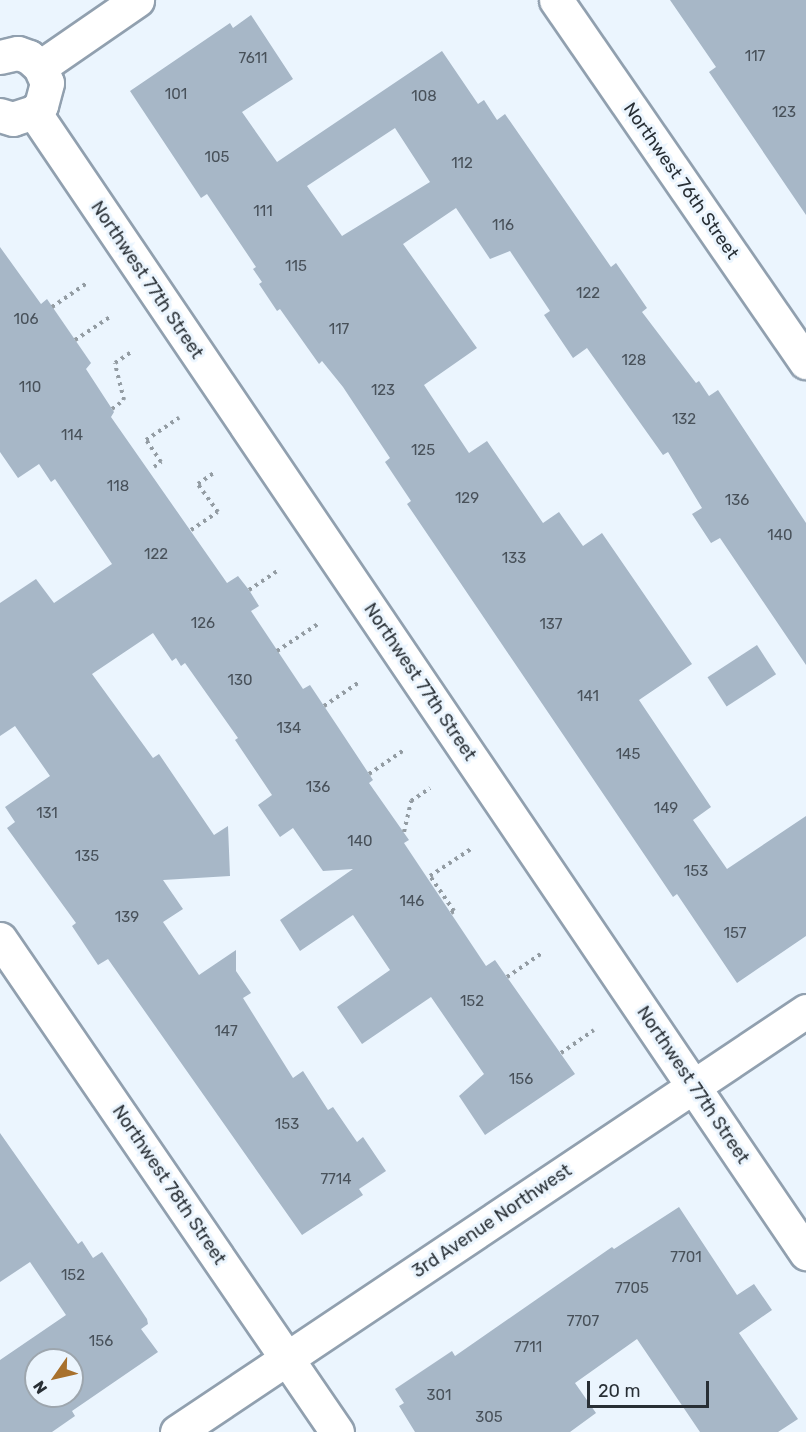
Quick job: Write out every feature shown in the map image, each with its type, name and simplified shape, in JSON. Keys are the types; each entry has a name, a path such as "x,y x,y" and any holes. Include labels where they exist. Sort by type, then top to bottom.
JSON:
{"street":[{"path":"40,67 137,0"},
{"name":"Northwest 76th Street","path":"556,0 806,362"},
{"path":"0,57 18,53 40,67 46,94 34,112 13,119 0,115"},
{"name":"Northwest 77th Street","path":"34,112 806,1253"},
{"name":"Northwest 78th Street","path":"0,939 337,1432"},
{"name":"3rd Avenue Northwest","path":"177,1432 806,1011"}],"path":[{"path":"52,307 87,283"},
{"path":"75,340 110,317"},
{"path":"112,409 124,400 116,363 133,351"},
{"path":"154,467 160,462 146,440 179,418"},
{"path":"192,530 218,512 198,483 215,472"},
{"path":"249,590 280,569"},
{"path":"277,651 318,624"},
{"path":"324,706 358,683"},
{"path":"369,774 404,750"},
{"path":"404,832 411,801 430,788"},
{"path":"451,913 454,911 430,876 471,849"},
{"path":"507,977 542,952"},
{"path":"561,1053 594,1030"}],"building":[{"path":"670,0 806,0 806,215 709,72 716,67"},
{"path":"251,15 293,79 242,112 277,162 442,51 478,104 484,100 497,120 505,114 611,267 616,263 647,308 642,312 696,383 699,381 709,396 718,390 806,523 806,665 720,538 711,543 692,514 702,508 668,452 663,455 587,348 573,358 544,315 550,311 510,251 490,259 456,208 403,244 477,348 424,385 469,453 487,441 543,523 559,512 583,546 602,533 692,664 639,700 711,807 693,820 727,869 806,816 806,936 737,983 677,894 673,897 407,504 411,501 385,462 390,458 343,387 322,361 319,364 280,309 277,311 259,284 262,282 253,269 256,267 207,194 201,198 130,91 230,23 233,28","holes":["395,128 430,182 342,236 307,186"]},
{"path":"0,247 41,304 47,299 91,363 86,369 114,412 111,417 227,583 238,576 249,590 259,606 251,611 303,689 310,685 338,727 373,780 369,783 409,840 404,843 486,966 495,960 575,1074 485,1135 459,1096 484,1074 431,997 362,1044 337,1007 390,970 353,915 300,951 280,920 353,869 323,871 293,828 280,837 258,805 272,795 235,740 238,738 185,663 181,666 176,658 172,661 153,633 92,674 153,758 159,754 214,835 228,826 230,876 163,880 183,909 163,922 199,975 236,950 236,971 251,993 243,998 293,1078 303,1071 328,1110 333,1107 357,1142 363,1137 386,1171 359,1189 363,1195 302,1235 108,959 98,965 72,926 76,923 7,828 15,822 5,807 50,776 15,726 0,736 0,603 36,579 54,603 112,564 55,479 51,482 39,464 18,478 0,452"},
{"path":"757,645 776,674 727,706 708,677"},
{"path":"0,1133 78,1244 82,1241 93,1258 102,1252 147,1319 148,1324 141,1329 158,1352 84,1403 84,1348 24,1348 24,1408 76,1408 72,1411 75,1416 52,1432 0,1432 0,1360 66,1315 30,1262 0,1282"},
{"path":"679,1207 737,1295 754,1284 772,1310 739,1333 798,1419 778,1432 700,1432 637,1339 575,1383 596,1413 570,1432 415,1432 399,1406 404,1403 395,1389 452,1351 455,1356 612,1247 614,1249"}]}
